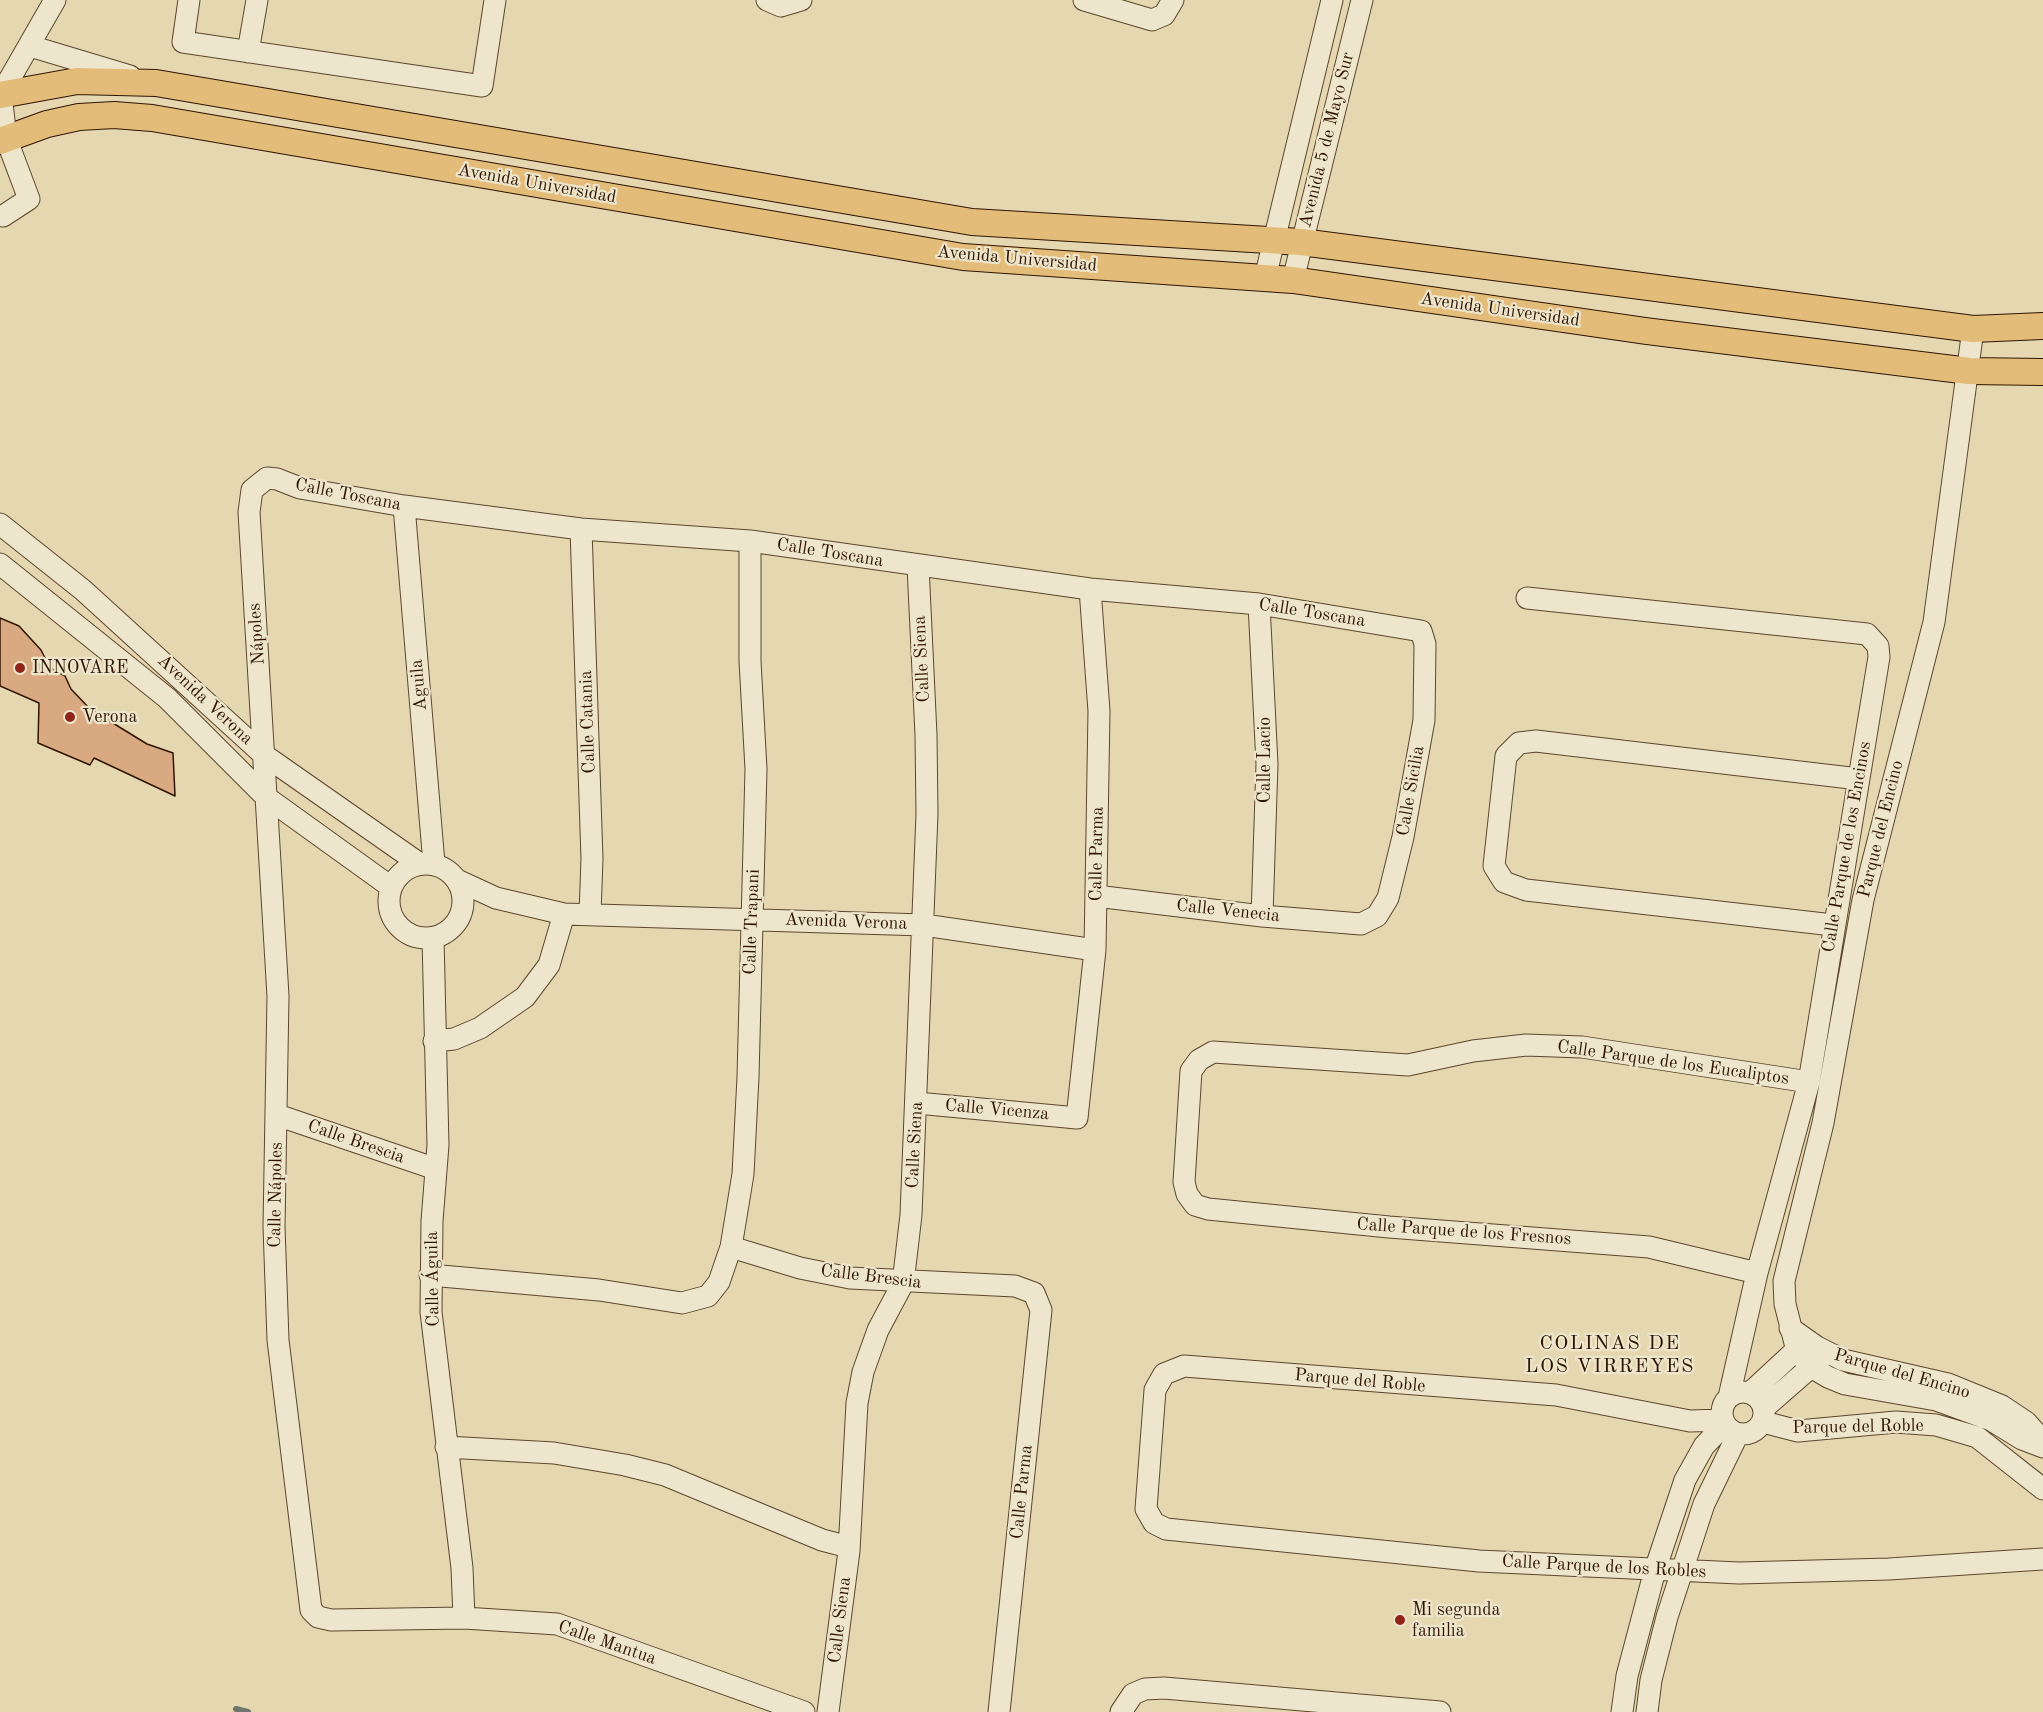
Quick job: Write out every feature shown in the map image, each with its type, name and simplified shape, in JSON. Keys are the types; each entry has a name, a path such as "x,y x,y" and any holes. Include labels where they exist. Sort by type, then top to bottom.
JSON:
{"main road":[{"name":"Avenida Universidad","path":"1,94 77,81 156,83 972,222 1301,242 1973,329 2043,326"},
{"name":"Avenida Universidad","path":"3,139 79,117 114,115 152,118 963,257 1293,280 1646,331 1969,371 2043,372"}],"street":[{"path":"3,216 29,199 3,139 1,94 54,0"},
{"path":"189,0 183,42 482,86 495,0"},
{"path":"248,52 257,0"},
{"path":"767,0 781,6 801,0"},
{"path":"1084,0 1120,5 1152,20 1164,15 1173,0"},
{"name":"Avenida 5 de Mayo Sur","path":"1265,278 1332,0"},
{"name":"Avenida 5 de Mayo Sur","path":"1293,280 1362,0"},
{"path":"30,46 156,83"},
{"name":"Parque del Encino","path":"1973,329 1934,622 1863,900 1823,1123 1784,1281 1785,1304 1790,1328 1802,1346 1810,1367 1845,1384 1936,1400 1991,1420 2022,1439 2043,1447"},
{"name":"Calle Toscana","path":"249,512 252,490 267,478 277,479 300,488 404,506 581,529 750,541 918,567 1090,589 1258,604 1413,628 1421,631 1425,644"},
{"name":"Aguila","path":"404,506 427,864"},
{"name":"Nápoles","path":"249,512 264,755"},
{"name":"Avenida Verona","path":"0,524 83,590 184,679 264,755 427,864"},
{"name":"Calle Catania","path":"581,529 592,859 590,914"},
{"name":"Calle Trapani","path":"430,1275 599,1290 682,1303 708,1296 719,1282 731,1247 743,1174 756,769 750,661 750,541"},
{"name":"Avenida Verona","path":"0,564 166,698 266,797 391,887"},
{"name":"Calle Siena","path":"828,1712 849,1546 857,1403 863,1372 878,1330 903,1283 911,1215 924,925 926,735 918,567"},
{"name":"Calle Parma","path":"1077,1118 1095,950 1099,711 1090,589"},
{"path":"64,614 83,590"},
{"name":"Calle Parque de los Encinos","path":"1527,598 1867,634 1874,639 1879,657 1833,925 1809,1082 1757,1273 1729,1397"},
{"name":"Calle Lacio","path":"1258,604 1266,764 1262,916"},
{"name":"Calle Sicilia","path":"1361,924 1377,916 1388,898 1403,837 1424,720 1425,644"},
{"path":"166,698 184,679"},
{"path":"1833,925 1526,890 1504,882 1494,866 1506,756 1519,743 1536,741 1859,779"},
{"name":"Calle Nápoles","path":"264,755 278,996 274,1227 277,1306 288,1436 304,1538 309,1603 318,1617 331,1620"},
{"path":"427,864 451,873 457,879 463,891 464,903 461,916 454,926 433,938 410,935 401,929 389,909 391,887 398,876 427,864"},
{"name":"Avenida Verona","path":"457,879 496,898 564,914 924,925 1095,950"},
{"name":"Calle Venecia","path":"1096,896 1262,916 1361,924"},
{"path":"464,903 496,898"},
{"path":"434,1041 454,1039 480,1029 525,997 549,965 564,914"},
{"name":"Calle Águila","path":"433,938 438,1145 430,1275 431,1312 462,1568 464,1618"},
{"name":"Calle Parque de los Eucaliptos","path":"1184,1182 1191,1071 1199,1060 1213,1052 1408,1065 1473,1051 1526,1045 1582,1047 1809,1082"},
{"name":"Calle Vicenza","path":"916,1103 1077,1118"},
{"name":"Calle Brescia","path":"277,1115 436,1169"},
{"name":"Calle Parque de los Fresnos","path":"1184,1182 1187,1194 1195,1205 1208,1209 1649,1247 1757,1273"},
{"name":"Calle Brescia","path":"731,1247 850,1278 903,1283 1015,1286"},
{"name":"Calle Parma","path":"999,1712 1041,1310 1034,1293 1015,1286"},
{"path":"1729,1426 1753,1432 1759,1407 1802,1346"},
{"name":"Parque del Encino","path":"1802,1346 1843,1360 1918,1376 1970,1393 2002,1406 2026,1422 2043,1442"},
{"path":"1759,1407 1827,1353"},
{"name":"Parque del Roble","path":"1166,1528 1154,1523 1146,1509 1155,1390 1164,1374 1184,1366 1556,1395 1690,1421 1729,1426"},
{"path":"1647,1712 1667,1617 1729,1426 1724,1404 1729,1397 1743,1392 1759,1407"},
{"name":"Parque del Roble","path":"1759,1407 1798,1431 1896,1422 1936,1425 1977,1437 2043,1489"},
{"path":"1622,1712 1627,1676 1655,1570 1685,1480 1704,1446 1729,1426"},
{"path":"446,1447 554,1453 625,1465 676,1479 822,1540 849,1546"},
{"name":"Calle Parque de los Robles","path":"1166,1528 1479,1561 1682,1571 1739,1573 1889,1569 2043,1559"},
{"name":"Calle Mantua","path":"331,1620 464,1618 557,1624 804,1712"},
{"path":"1121,1712 1132,1694 1145,1689 1164,1688 1440,1712"}],"building":[{"name":"Verona","path":"0,618 19,626 41,650 50,668 65,676 71,689 90,709 147,744 173,753 175,796 94,758 90,765 38,743 39,703 0,686"}],"waterway":[{"path":"236,1709 248,1712"}],"place":[{"name":"INNOVARE","path":"20,668"},
{"name":"Verona","path":"70,717"},
{"name":"Mi segunda familia","path":"1400,1620"}],"district":[{"name":"COLINAS DE LOS VIRREYES","path":"1610,1356"}]}
